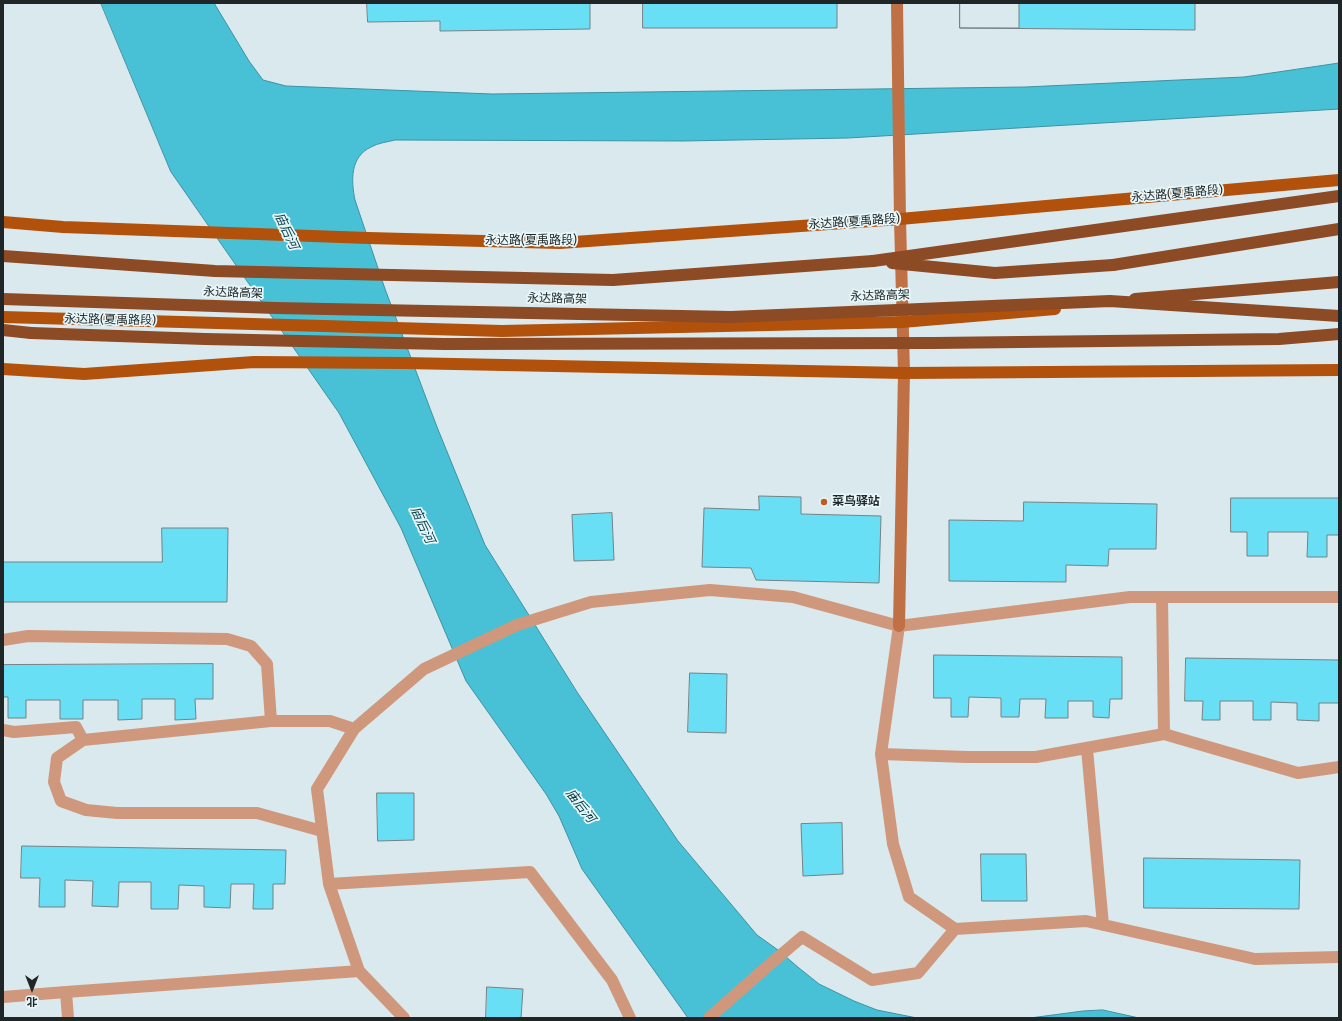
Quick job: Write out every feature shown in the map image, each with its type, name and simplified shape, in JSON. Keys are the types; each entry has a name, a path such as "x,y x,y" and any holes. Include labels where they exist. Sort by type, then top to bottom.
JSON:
{"highway":[{"path":"873,261 1339,196"},
{"path":"873,261 995,273 1113,265 1339,229"},
{"name":"永达路高架","path":"3,256 215,271 613,280 873,261"},
{"path":"1110,301 1339,283"},
{"name":"永达路高架","path":"3,298 276,308 731,317 1110,301"},
{"path":"1110,301 1339,316"},
{"path":"3,330 31,333 205,339 444,344 934,343 1279,339 1339,334"}],"main road":[{"name":"永达路(夏禹路段)","path":"3,222 63,227 560,243 900,219 1339,180"},
{"path":"902,322 1339,283"},
{"name":"永达路(夏禹路段)","path":"3,317 502,331 902,322"},
{"path":"3,369 84,374 254,362 404,363 904,373 1339,370"}],"street":[{"path":"897,3 904,373 899,626 881,754 893,844 909,897 955,929 1086,921 1255,959 1339,957"},
{"path":"404,1018 359,971 329,884 317,789 354,729 424,669 517,625 591,602 710,590 793,597 899,626 1130,597 1339,597"},
{"path":"1162,597 1164,734"},
{"path":"3,640 28,636 227,639 251,646 267,664 271,721"},
{"path":"322,830 257,813 117,813 86,810 61,801 54,782 57,758 83,740 271,721 330,721 354,729"},
{"path":"3,730 14,732 76,727 83,740"},
{"path":"881,754 967,757 1036,757 1164,734 1298,773 1339,767"},
{"path":"1087,749 1103,925"},
{"path":"329,884 530,872 612,980 630,1018"},
{"path":"709,1018 802,937 872,980 918,973 955,929"},
{"path":"3,998 66,992 359,971"},
{"path":"66,992 68,1018"}],"water":[{"name":"庙后河","path":"101,3 214,3 249,61 263,80 286,86 492,94 1025,87 1244,77 1339,63 1339,109 848,138 683,141 395,140 371,147 364,151 356,163 353,177 355,200 385,289 437,427 485,545 577,692 678,841 757,935 778,950 819,984 877,1010 917,1018 688,1018 582,869 559,816 546,794 466,681 401,528 339,413 171,172"},
{"path":"1103,1010 1139,1018 1030,1018 1083,1011"}],"building":[{"path":"367,3 590,3 590,29 440,31 440,21 368,22"},
{"path":"643,3 837,3 837,28 643,28"},
{"path":"960,3 1195,3 1195,30 960,28"},
{"path":"960,3 1019,3 1019,28 960,28"},
{"path":"759,496 801,497 801,514 881,516 879,583 756,580 751,568 702,567 704,508 759,510"},
{"path":"1231,498 1339,498 1339,535 1327,535 1327,557 1307,557 1308,532 1268,532 1268,556 1247,556 1247,532 1231,532"},
{"path":"1024,502 1157,504 1156,549 1109,549 1108,566 1066,565 1066,582 949,581 949,520 1023,521"},
{"path":"612,513 614,560 574,561 572,515"},
{"path":"162,528 228,528 227,602 3,602 3,562 162,562"},
{"path":"934,655 1122,657 1122,699 1110,699 1109,718 1093,717 1093,701 1068,701 1068,718 1045,718 1046,699 1020,699 1019,717 1001,717 1001,698 969,697 968,717 951,717 951,698 934,698"},
{"path":"1186,658 1339,660 1339,703 1319,703 1319,721 1297,720 1297,703 1271,702 1271,720 1253,720 1253,701 1220,701 1220,720 1202,720 1203,701 1185,701"},
{"path":"213,664 213,699 195,699 196,719 175,720 175,699 142,699 142,719 118,720 118,700 83,700 83,719 60,719 60,700 26,700 26,718 8,718 8,697 3,697 3,665"},
{"path":"690,673 727,674 726,733 688,732"},
{"path":"377,793 414,793 414,840 378,841"},
{"path":"842,823 843,874 803,876 801,824"},
{"path":"22,846 286,850 285,884 273,884 273,909 253,909 254,884 231,884 230,908 204,907 204,886 179,885 178,909 151,909 151,882 119,882 118,907 92,906 93,881 65,880 65,907 39,907 40,878 21,878"},
{"path":"981,854 1026,854 1027,901 982,901"},
{"path":"1144,858 1300,860 1299,909 1144,908"},
{"path":"487,987 523,989 521,1018 486,1018"}],"place":[{"name":"菜鸟驿站","path":"824,502"}]}
